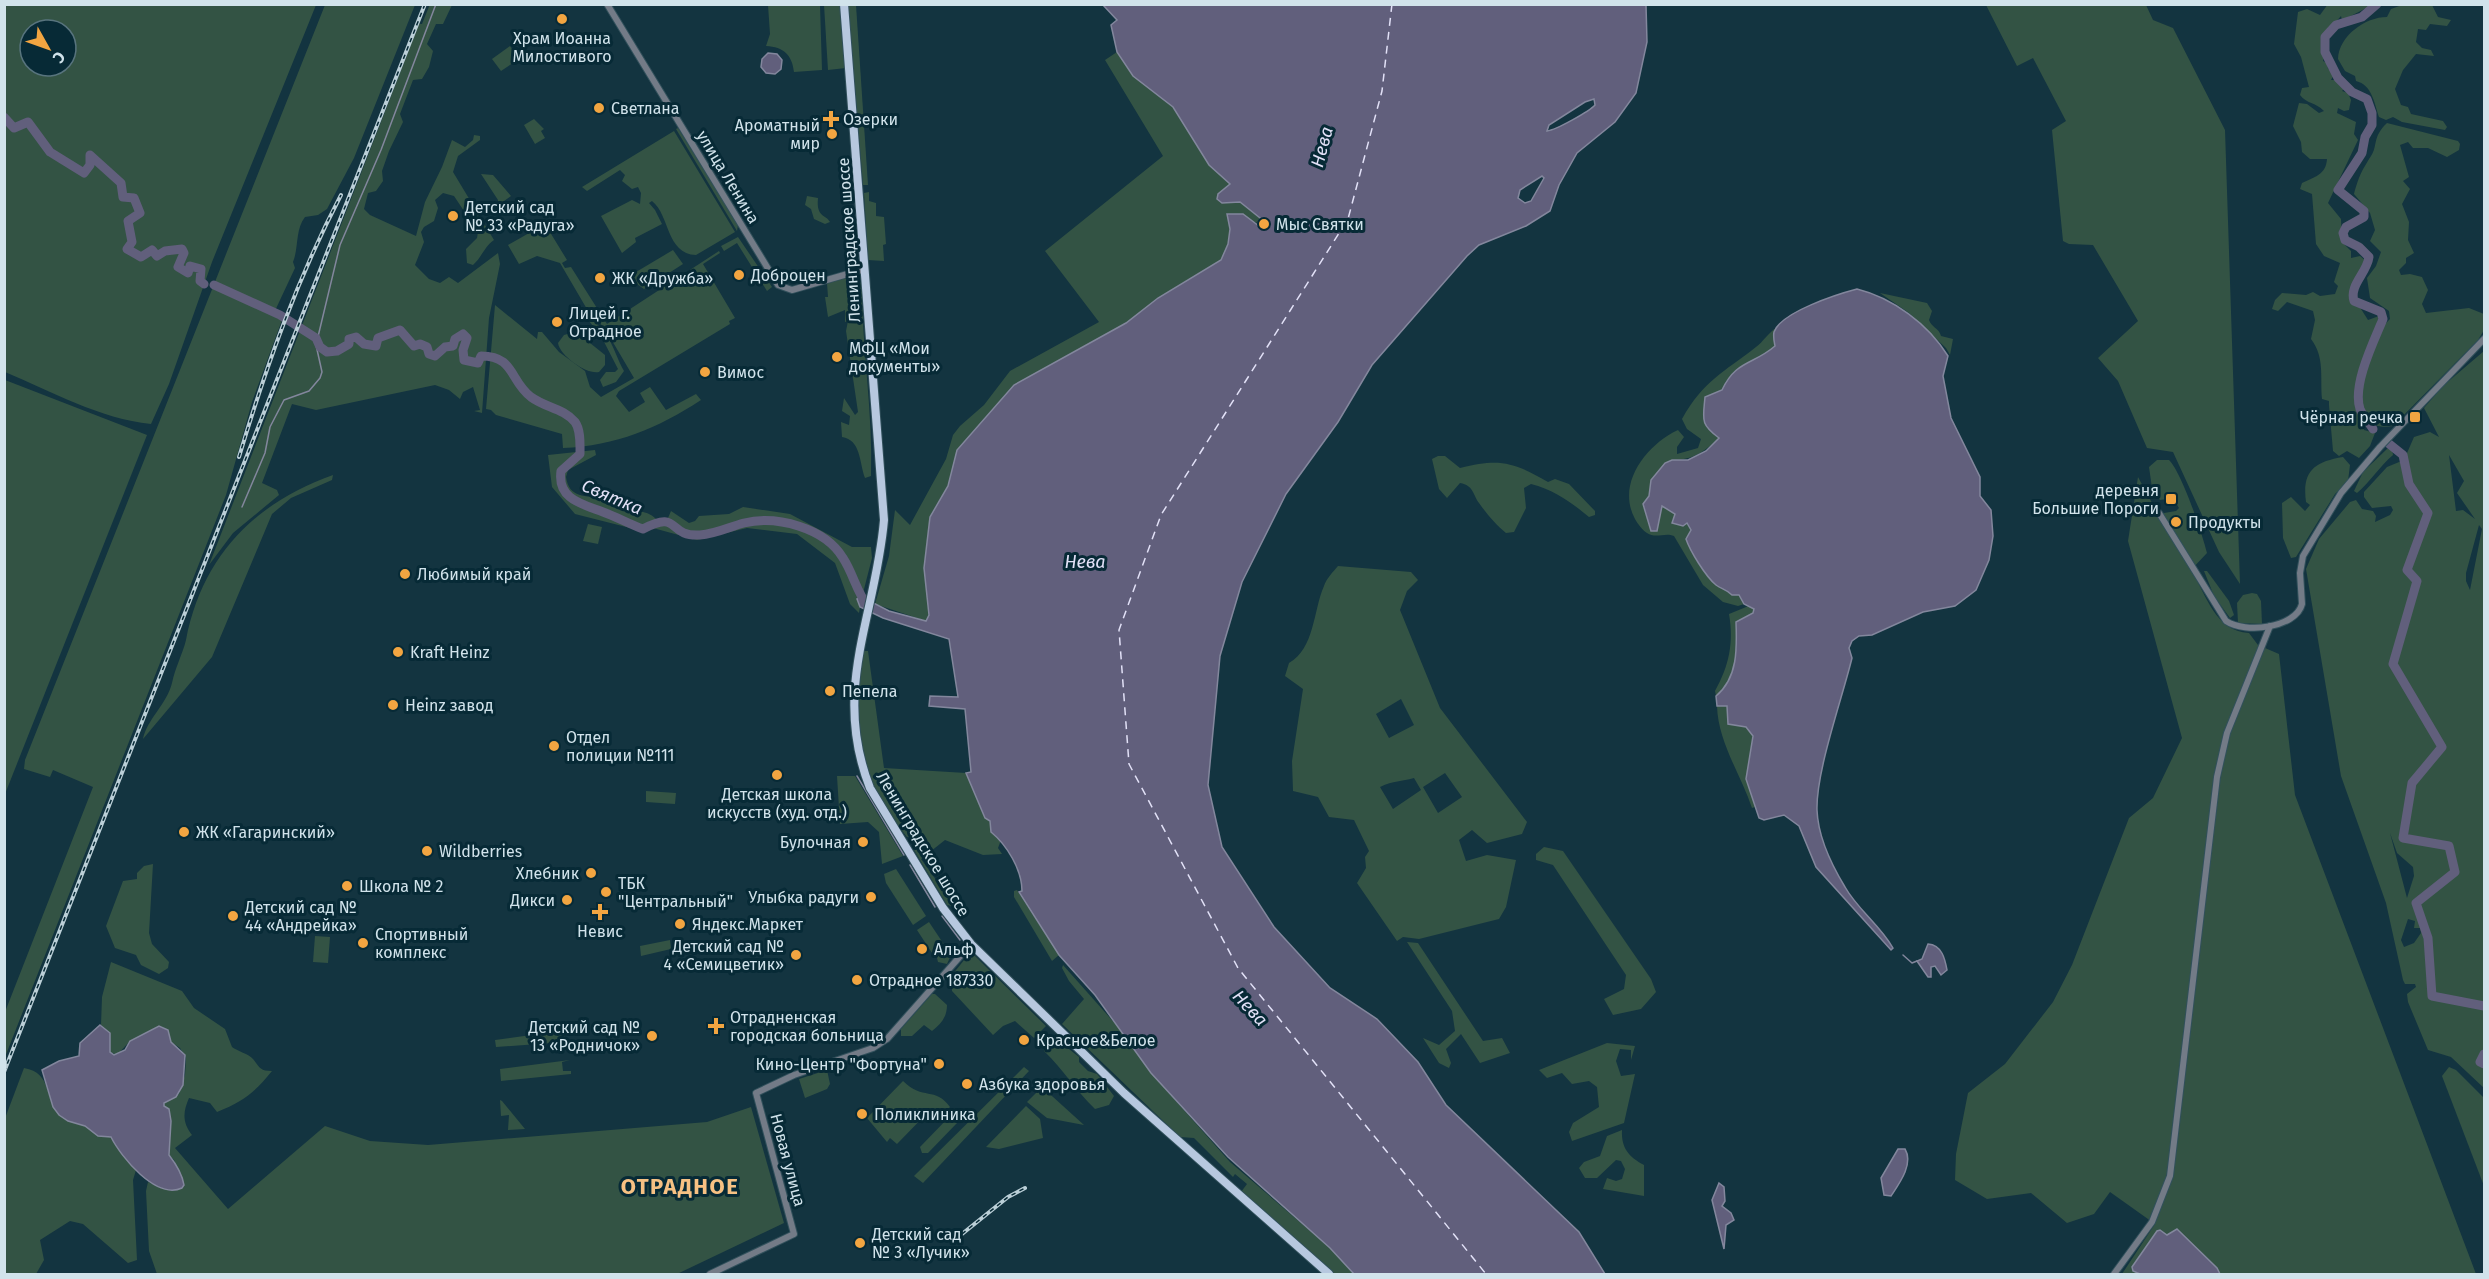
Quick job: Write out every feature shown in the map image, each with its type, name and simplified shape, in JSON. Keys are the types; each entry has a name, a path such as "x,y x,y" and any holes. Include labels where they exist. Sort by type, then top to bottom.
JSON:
{"main road":[{"name":"Ленинградское шоссе","path":"844,4 884,520 882,548 853,689 858,742 870,788 943,908 971,944 1124,1093 1329,1275"}],"street":[{"name":"улица Ленина","path":"607,4 778,285 792,290 865,269"},
{"path":"2159,513 2171,535 2205,584 2222,617 2242,628 2270,626 2292,618 2301,608 2300,566 2303,556 2341,494 2380,447 2484,339"},
{"path":"2114,1275 2152,1222 2172,1165 2217,777 2227,733 2270,626"},
{"name":"Новая улица","path":"710,1275 794,1234 756,1093 794,1075 873,1048 887,1039 971,944"}],"green space":[{"path":"430,4 452,5 443,24 436,24 427,44 433,51 429,67 422,79 413,80 400,114 403,122 382,171 383,181 376,191 368,193 364,209 370,215 416,236 425,202 452,140 465,147 473,140 474,135 480,136 480,140 458,156 453,172 494,240 473,265 467,263 466,249 477,238 478,232 454,196 443,193 435,200 438,208 434,221 424,227 421,232 424,242 415,265 429,279 440,283 449,277 458,283 498,253 500,264 489,318 482,413 474,411 480,410 473,387 463,392 460,399 449,390 435,385 316,410 292,404 262,483 277,490 279,495 233,533 209,565 419,24 422,24"},
{"path":"2328,4 2372,5 2345,19 2342,20 2341,16 2326,33 2322,42 2325,53 2323,61 2327,63 2328,69 2336,71 2331,80 2336,80 2345,88 2342,91 2348,93 2351,100 2349,110 2344,111 2338,108 2337,113 2356,122 2354,134 2358,140 2328,203 2341,219 2342,242 2351,251 2351,258 2360,256 2366,261 2350,298 2356,301 2368,320 2379,316 2376,327 2383,326 2390,319 2389,311 2370,298 2367,278 2376,266 2381,252 2370,241 2375,230 2370,213 2354,194 2361,174 2373,152 2377,137 2387,123 2458,141 2460,144 2459,150 2447,157 2428,148 2413,148 2408,142 2400,145 2409,177 2403,181 2410,189 2402,204 2409,222 2408,240 2414,253 2406,258 2406,263 2399,270 2401,275 2410,274 2422,277 2428,290 2422,304 2426,313 2469,308 2484,314 2484,330 2478,340 2393,426 2374,425 2370,422 2363,413 2360,400 2355,406 2364,430 2375,433 2370,446 2359,458 2347,451 2339,456 2333,451 2329,401 2322,399 2320,360 2311,339 2315,320 2313,311 2287,302 2278,311 2272,309 2275,300 2282,293 2306,295 2313,292 2320,296 2335,294 2338,286 2334,282 2340,263 2324,256 2316,244 2312,194 2300,189 2302,183 2322,172 2327,159 2310,159 2302,152 2301,142 2293,126 2299,103 2307,104 2319,113 2324,111 2300,95 2302,88 2309,87 2301,57 2294,44 2298,12 2307,9 2320,15"},
{"path":"4,5 316,5 212,262 169,384 151,424 113,416 5,372"},
{"path":"325,5 415,5 354,158 327,209 318,215 305,217 300,227 293,262 295,268 273,315 282,320 252,402 226,495 5,1057 5,1012 93,787 53,770 50,777 24,769 25,760"},
{"path":"768,5 820,5 822,70 794,72 786,53 778,48 766,46 770,34"},
{"path":"824,5 840,5 846,68 828,70"},
{"path":"848,5 856,5 868,185 863,185"},
{"path":"1986,5 2146,5 2153,20 2173,28 2225,130 2240,584 2219,552 2173,452 2147,448 2118,381 2098,358 2138,321 2093,245 2069,244 2063,241 2052,130 2066,121 2033,58 2017,66"},
{"path":"2402,5 2432,5 2438,17 2451,20 2447,26 2430,24 2426,30 2418,29 2416,42 2422,48 2431,50 2434,56 2416,54 2403,70 2395,89 2401,105 2408,107 2411,114 2443,121 2447,127 2445,130 2402,122 2393,117 2386,120 2379,117 2369,90 2356,81 2355,76 2345,71 2338,59 2343,43 2355,29 2370,20 2387,17 2391,9"},
{"path":"510,46 519,59 501,71 492,59"},
{"path":"1117,52 1133,76 1173,107 1209,165 1230,184 1218,194 1222,203 1240,202 1270,226 1263,229 1256,222 1230,229 1228,244 1221,260 1158,298 1126,323 1014,385 957,450 948,486 930,516 924,568 929,615 926,621 875,604 889,556 895,510 910,525 946,459 953,435 960,426 984,405 1010,371 1099,322 1045,251 1163,156 1105,60"},
{"path":"534,119 544,129 541,131 545,138 535,144 524,125"},
{"path":"678,128 738,225 737,231 676,129"},
{"path":"674,131 735,232 696,255 686,253 674,241 658,207 652,201 649,203 662,224 635,238 636,242 622,253 601,216 632,200 640,204 641,193 638,187 632,189 622,181 625,175 620,170 587,191 582,187"},
{"path":"481,174 493,175 511,196 497,206 498,200"},
{"path":"869,192 869,201 876,203 876,216 884,217 886,244 883,245 884,261 868,260 864,193"},
{"path":"807,196 818,198 818,209 830,222 825,224 814,219 811,209 805,205"},
{"path":"545,224 567,260 562,263 565,268 571,267 607,324 719,251 720,253 703,264 735,318 729,321 730,324 619,391 616,396 629,412 645,402 640,393 650,387 666,410 696,394 701,400 669,419 636,434 601,444 563,448 562,434 496,415 486,409 495,305 537,339 538,332 542,332 559,352 585,371 590,387 601,397 634,378 604,327 591,316 560,263 537,256 519,264 508,245"},
{"path":"738,237 772,287 767,291 737,243 724,251 721,246"},
{"path":"673,250 683,264 644,289 630,279 631,275"},
{"path":"851,276 859,279 862,287 871,452 871,476 865,478 856,447 853,442 842,437 841,422 849,425 850,416 842,411 844,398 855,415 858,412 846,331 848,321 845,322 845,310 828,317 825,297 828,297 827,283"},
{"path":"1880,293 1927,303 1932,311 1930,322 1941,336 1953,339 1950,355 1946,348 1909,313"},
{"path":"591,318 608,337 624,371 616,382 603,387 600,380 606,372 615,372 618,369 601,336 589,321"},
{"path":"1776,328 1773,335 1776,346 1739,368 1727,380 1722,390 1705,397 1705,421 1709,430 1719,438 1698,454 1686,459 1672,460 1651,480 1649,496 1643,504 1651,531 1657,531 1662,506 1675,514 1672,522 1687,523 1691,530 1686,539 1699,564 1716,585 1732,595 1739,595 1744,604 1738,606 1723,602 1703,585 1674,536 1650,535 1642,529 1630,506 1629,492 1637,467 1655,445 1666,437 1678,430 1684,437 1677,447 1677,454 1698,448 1701,439 1687,429 1682,419 1690,406 1706,386 1759,345"},
{"path":"571,333 580,335 605,355 605,365 599,372 581,368 560,348 558,343 564,335"},
{"path":"2484,351 2484,1088 2451,1057 2428,1050 2408,1002 2407,994 2416,987 2415,984 2405,984 2403,980 2386,903 2341,776 2306,569 2319,539 2350,502 2356,500 2362,509 2373,511 2376,516 2375,522 2390,515 2393,510 2391,506 2372,508 2364,497 2364,492 2387,467 2404,460 2414,437 2430,432 2439,437 2424,408 2443,386","holes":["2449,455 2464,481 2457,493 2475,519 2463,510 2456,511","2479,525 2482,529 2470,590 2466,581 2466,573","2390,833 2397,853 2413,867 2414,876 2407,898","2408,919 2415,921 2414,928 2420,928 2421,933 2414,943 2404,947 2401,940"]},
{"path":"5,380 147,435 5,794"},
{"path":"2388,448 2392,449 2393,455 2362,489 2357,493 2354,491 2363,472"},
{"path":"595,450 596,455 568,470 566,477 568,484 579,495 606,500 625,509 645,512 656,519 668,518 671,511 689,523 695,521 699,516 729,514 743,507 790,514 852,547 871,547 872,558 862,597 857,599 860,607 859,613 850,604 835,563 797,534 747,528 697,540 653,528 642,531 575,514 552,487 548,455"},
{"path":"1445,456 1460,468 1486,463 1506,464 1525,470 1548,482 1555,479 1569,484 1595,511 1595,515 1589,517 1562,497 1531,484 1524,488 1526,508 1514,532 1506,533 1488,515 1468,486 1460,483 1447,498 1439,489 1432,459"},
{"path":"2343,457 2350,465 2348,481 2335,494 2296,557 2291,558 2283,538 2282,503 2291,497 2305,511 2310,505 2306,502 2305,492 2308,476 2312,470 2324,462"},
{"path":"2157,460 2169,460 2174,467 2201,532 2207,553 2191,570 2207,601 2228,626 2237,631 2249,633 2258,645 2279,654 2295,795 2476,1274 2220,1274 2177,1230 2133,1271 2140,1274 2122,1274 2155,1224 2110,1192 2094,1214 2067,1223 2031,1193 1987,1199 1955,1180 1956,1154 1968,1093 2005,1064 2053,1002 2072,965 2129,818 2153,798 2182,738 2128,541 2138,477 2158,514 2176,511 2179,508 2173,498 2160,500 2152,488 2149,467"},
{"path":"333,475 332,480 291,498 272,514 212,657 143,739 169,691 194,610 205,583 219,559 236,537 279,501"},
{"path":"588,524 602,527 598,544 583,541"},
{"path":"1338,566 1411,572 1418,580 1407,591 1400,610 1440,708 1527,822 1522,834 1487,843 1472,830 1459,840 1466,861 1487,855 1516,860 1506,907 1499,919 1419,939 1403,937 1397,941 1357,883 1366,868 1365,857 1369,851 1354,820 1329,817 1318,797 1293,791 1292,761 1303,689 1285,676 1289,663 1298,656 1309,639 1325,583","holes":["1401,699 1414,725 1389,738 1376,714","1445,773 1462,797 1438,813 1423,787","1414,778 1421,790 1393,809 1380,787"]},
{"path":"2204,571 2207,571 2229,601 2234,615 2230,618 2214,596"},
{"path":"2257,594 2261,601 2262,624 2238,623 2237,603 2243,595"},
{"path":"1751,605 1754,609 1753,613 1736,622 1735,662 1729,680 1716,696 1715,691 1729,654 1731,635 1729,614"},
{"path":"864,651 868,651 884,768 966,773 985,818 990,821 991,832 1001,840 998,848 1002,854 983,855 945,840 921,859 954,905 952,906 947,905 914,850 916,847 910,836 907,837 885,807 868,771 858,720 859,684"},
{"path":"1717,706 1727,706 1733,723 1746,727 1754,736 1746,779 1754,797 1755,807 1752,808 1721,732"},
{"path":"837,776 855,776 903,856 882,864 879,832 868,822 840,824"},
{"path":"646,791 676,793 675,804 646,802"},
{"path":"1544,847 1563,851 1651,979 1656,992 1641,1009 1613,1015 1604,999 1624,989 1626,975 1553,865 1536,860 1536,854"},
{"path":"153,864 149,933 152,944 169,962 168,968 159,974 141,965 136,955 115,948 106,926 123,881 137,879 137,873 144,866"},
{"path":"896,869 926,916 913,925 886,883 884,874"},
{"path":"1017,890 1059,955 1052,961 1014,897 1014,891"},
{"path":"929,922 951,955 947,964 938,962 936,954 932,953 917,930"},
{"path":"315,936 330,937 328,963 313,962"},
{"path":"670,940 671,949 641,956 640,946"},
{"path":"1407,942 1418,943 1483,1041 1502,1038 1510,1053 1480,1063 1461,1034 1446,1049 1451,1063 1449,1068 1439,1063 1423,1038 1439,1045 1455,1031 1452,1011"},
{"path":"969,954 973,954 1046,1026 1034,1038 1015,1021 1003,1026 993,1035 952,991 952,975"},
{"path":"111,962 182,991 194,1008 225,1029 232,1047 251,1057 263,1070 272,1071 248,1096 217,1112 210,1103 189,1098 187,1103 185,1121 192,1135 175,1148 228,1209 325,1126 370,1141 428,1145 707,1122 751,1107 784,1223 677,1274 157,1274 149,1251 146,1191 148,1182 159,1187 179,1172 169,1155 171,1121 169,1109 164,1106 164,1103 179,1094 185,1075 186,1058 180,1048 171,1042 168,1030 159,1026 130,1041 117,1055 110,1052 110,1033 101,1025 102,997"},
{"path":"1063,965 1127,1037 1151,1073 1230,1162 1330,1248 1354,1274 1335,1274 1241,1192 1247,1184 1235,1174 1233,1177 1194,1138 1180,1137 1062,1024 1084,999 1069,981 1062,968"},
{"path":"932,994 947,1005 945,1017 941,1023 932,1031 924,1025 912,1036 901,1036 901,1029"},
{"path":"567,1027 565,1042 496,1047 495,1040 560,1031 560,1028"},
{"path":"1050,1038 1055,1038 1079,1057 1079,1062 1088,1071 1097,1074 1114,1096 1109,1105 1095,1109 1081,1095 1044,1051 1044,1045"},
{"path":"1607,1043 1635,1046 1631,1060 1631,1050 1620,1049 1616,1061 1621,1076 1635,1074 1624,1123 1572,1141 1569,1132 1573,1123 1599,1107 1597,1087 1589,1081 1572,1084 1562,1073 1547,1078 1539,1070"},
{"path":"570,1060 562,1062 563,1071 571,1071 571,1074 501,1081 500,1069"},
{"path":"1024,1067 1029,1071 923,1183 914,1176"},
{"path":"2449,1067 2456,1070 2484,1098 2484,1186 2442,1076"},
{"path":"24,1068 40,1075 47,1087 54,1109 59,1115 82,1124 94,1133 111,1137 136,1170 133,1180 137,1260 128,1263 83,1224 70,1221 40,1240 44,1260 36,1274 5,1274 4,1121"},
{"path":"827,1070 830,1084 827,1089 805,1098 799,1079"},
{"path":"903,1081 917,1091 939,1097 950,1107 943,1114 932,1108 897,1144 890,1138 887,1142 867,1118"},
{"path":"1042,1087 1084,1125 1047,1118 1027,1102"},
{"path":"500,1100 525,1129 508,1130 509,1115 501,1116"},
{"path":"1026,1106 1040,1119 1043,1138 999,1149 986,1147"},
{"path":"955,1115 959,1120 957,1123 928,1153 922,1153 920,1147 950,1116"},
{"path":"1622,1130 1623,1142 1627,1151 1644,1165 1644,1196 1603,1189 1607,1178 1616,1181 1622,1179 1625,1169 1621,1161 1616,1160 1597,1178 1585,1178 1579,1168 1584,1162 1600,1156 1607,1136"}],"water":[{"name":"Нева","path":"1103,5 1646,5 1647,42 1636,93 1615,122 1577,153 1559,185 1550,211 1526,226 1479,245 1467,256 1372,365 1338,422 1286,494 1242,582 1220,656 1208,785 1222,847 1274,927 1330,988 1377,1019 1418,1062 1446,1105 1579,1232 1605,1274 1354,1274 1330,1248 1228,1157 1151,1073 1095,995 1059,955 1019,892 1022,891 1016,867 1008,851 991,832 990,821 985,818 966,773 971,772 965,709 929,706 930,696 958,697 949,639 883,618 860,607 857,599 862,597 889,611 926,621 929,615 924,568 930,517 948,486 957,450 1014,385 1126,323 1158,298 1221,260 1228,244 1230,229 1227,214 1243,214 1263,229 1270,226 1240,202 1222,203 1217,199 1218,194 1230,184 1209,165 1173,107 1133,76 1117,52 1111,25 1117,20","holes":["1594,99 1595,105 1587,111 1547,131 1549,125 1585,102","1542,176 1544,178 1531,201 1525,203 1518,198 1520,190"]},
{"path":"768,53 777,54 782,60 781,69 775,74 766,73 761,67 762,59"},
{"path":"1857,289 1884,299 1908,314 1930,333 1948,356 1943,376 1951,418 1980,477 1980,496 1991,510 1993,536 1989,560 1976,590 1955,606 1923,612 1872,635 1859,636 1852,641 1849,648 1852,658 1821,776 1818,820 1826,850 1840,878 1856,903 1888,940 1893,948 1891,950 1816,867 1799,826 1784,815 1764,820 1759,818 1746,779 1753,736 1746,727 1728,724 1727,706 1717,706 1716,696 1729,680 1735,662 1736,622 1753,613 1754,609 1744,604 1739,595 1732,595 1716,585 1708,576 1686,539 1691,530 1687,523 1683,526 1672,523 1675,514 1662,506 1657,531 1651,531 1643,504 1649,496 1651,480 1665,463 1672,460 1688,460 1706,451 1719,438 1704,421 1705,397 1722,390 1727,380 1739,368 1775,346 1774,332 1787,318 1811,305"},
{"path":"1928,944 1937,947 1944,957 1947,970 1941,975 1935,966 1931,967 1931,977 1928,977 1917,961 1922,959"},
{"path":"100,1025 110,1033 110,1052 114,1055 125,1050 130,1041 159,1026 168,1030 171,1042 185,1055 183,1085 176,1097 164,1103 164,1106 169,1109 171,1121 169,1155 182,1177 184,1185 182,1188 172,1190 161,1188 151,1182 131,1165 111,1137 98,1136 85,1126 68,1121 53,1107 42,1070 59,1061 79,1056 80,1043"},
{"path":"1898,1149 1905,1149 1907,1167 1891,1196 1884,1195 1881,1178"},
{"path":"1719,1183 1724,1187 1725,1201 1722,1206 1731,1213 1734,1220 1726,1225 1724,1249 1712,1200"},
{"path":"2177,1229 2217,1268 2220,1274 2140,1274 2133,1271 2132,1267 2157,1231 2160,1230 2167,1235"}],"waterway":[{"path":"242,507 265,453 270,427 284,400 309,391 320,378 322,372 316,345 340,245 381,150 436,4"},
{"name":"Чёрная речка","path":"2373,429 2364,417 2358,399 2365,363 2383,319 2381,312 2354,301 2356,284 2369,257 2359,247 2345,240 2343,233 2346,227 2364,217 2364,211 2338,190 2362,153 2365,137 2372,125 2372,113 2367,99 2352,92 2338,78 2325,52 2325,37 2336,25 2362,17 2377,4"},
{"name":"Святка","path":"4,117 14,128 28,122 50,152 84,173 90,165 90,155 121,183 123,197 134,198 140,213 128,221 132,242 127,249 141,257 152,250 157,256 165,251 182,249 184,253 178,267 188,273 190,266 201,269 200,281 204,284"},
{"name":"Святка","path":"214,285 280,315 316,338 320,347 327,352 337,351 349,344 349,339 356,337 364,344 376,346 378,338 400,330 414,346 420,344 427,347 429,354 435,356 445,347 453,346 455,339 463,334 467,338 463,350 464,360 478,363 481,356 500,360 506,364 531,397 565,414 575,422 579,433 580,454 561,471 563,488 573,499 643,529 663,522 669,523 682,532 700,535 757,521 799,526 825,539 835,548 843,558 868,606"},
{"name":"Чёрная речка","path":"2388,443 2403,455 2409,484 2428,513 2407,570 2417,581 2393,664 2442,747 2412,783 2403,838 2449,846 2455,872 2416,903 2428,938 2432,996 2484,1006"},
{"path":"857,776 904,855"},
{"path":"910,865 935,907"},
{"path":"942,916 960,940"},
{"path":"1903,955 1912,963 1917,961"},
{"name":"Чёрная речка","path":"2484,1054 2480,1062 2484,1064"}],"ferry route":[{"path":"1392,4 1382,91 1348,219 1161,515 1119,630 1129,764 1238,968 1486,1274"}],"railway":[{"path":"4,1072 425,4"},
{"path":"239,457 284,324 310,259 341,195"},
{"path":"962,1234 1008,1197 1025,1188"}],"place":[{"name":"Храм Иоанна Милостивого","path":"562,19"},
{"name":"Светлана","path":"599,108"},
{"name":"Озерки","path":"831,119"},
{"name":"Ароматный мир","path":"832,134"},
{"name":"Детский сад № 33 «Радуга»","path":"453,216"},
{"name":"Мыс Святки","path":"1264,224"},
{"name":"Доброцен","path":"739,275"},
{"name":"ЖК «Дружба»","path":"600,278"},
{"name":"Лицей г. Отрадное","path":"557,322"},
{"name":"МФЦ «Мои документы»","path":"837,357"},
{"name":"Вимос","path":"705,372"},
{"name":"Чёрная речка","path":"2415,417"},
{"name":"деревня Большие Пороги","path":"2171,499"},
{"name":"Продукты","path":"2176,522"},
{"name":"Любимый край","path":"405,574"},
{"name":"Kraft Heinz","path":"398,652"},
{"name":"Пепела","path":"830,691"},
{"name":"Heinz завод","path":"393,705"},
{"name":"Отдел полиции №111","path":"554,746"},
{"name":"Детская школа искусств (худ. отд.)","path":"777,775"},
{"name":"ЖК «Гагаринский»","path":"184,832"},
{"name":"Булочная","path":"863,842"},
{"name":"Wildberries","path":"427,851"},
{"name":"Хлебник","path":"591,873"},
{"name":"Школа № 2","path":"347,886"},
{"name":"ТБК \"Центральный\"","path":"606,892"},
{"name":"Улыбка радуги","path":"871,897"},
{"name":"Дикси","path":"567,900"},
{"name":"Невис","path":"600,912"},
{"name":"Детский сад № 44 «Андрейка»","path":"233,916"},
{"name":"Яндекс.Маркет","path":"680,924"},
{"name":"Спортивный комплекс","path":"363,943"},
{"name":"Альф","path":"922,949"},
{"name":"Детский сад № 4 «Семицветик»","path":"796,955"},
{"name":"Отрадное 187330","path":"857,980"},
{"name":"Отрадненская городская больница","path":"716,1026"},
{"name":"Детский сад № 13 «Родничок»","path":"652,1036"},
{"name":"Красное&Белое","path":"1024,1040"},
{"name":"Кино-Центр \"Фортуна\"","path":"939,1064"},
{"name":"Азбука здоровья","path":"967,1084"},
{"name":"Поликлиника","path":"862,1114"},
{"name":"Детский сад № 3 «Лучик»","path":"860,1243"}],"district":[{"name":"ОТРАДНОЕ","path":"680,1186"}]}
